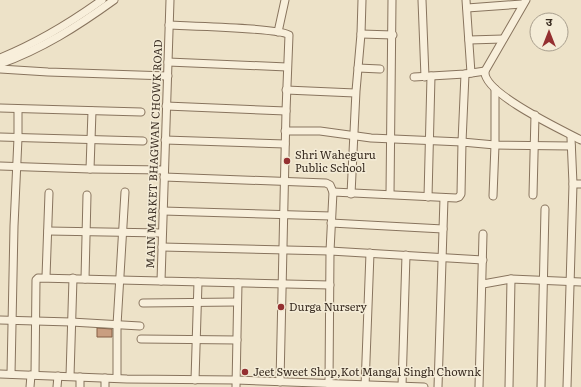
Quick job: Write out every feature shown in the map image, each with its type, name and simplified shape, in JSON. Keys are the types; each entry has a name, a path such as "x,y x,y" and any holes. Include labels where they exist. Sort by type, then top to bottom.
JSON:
{"street":[{"path":"0,58 42,39 102,0"},
{"path":"0,64 39,48 57,38 114,0"},
{"name":"MAIN MARKET BHAGWAN CHOWK ROAD","path":"170,0 161,281 330,285"},
{"path":"278,32 285,0"},
{"path":"351,194 355,93 361,34 362,0"},
{"path":"390,194 393,35 392,0"},
{"path":"422,0 428,77 430,141 428,197"},
{"path":"333,192 444,198 460,197 462,142 470,40 466,0"},
{"path":"467,8 523,3"},
{"path":"523,3 485,71 485,78 495,89 512,102 581,140"},
{"path":"169,26 278,32 287,33 289,35 286,90 280,382"},
{"path":"361,34 393,35"},
{"path":"470,40 504,39"},
{"path":"168,62 287,67"},
{"path":"358,68 380,69"},
{"path":"0,69 168,76"},
{"path":"414,77 468,74 485,71"},
{"path":"493,196 495,89"},
{"path":"286,90 355,93"},
{"path":"166,106 286,112"},
{"path":"0,108 141,112"},
{"path":"11,374 18,109"},
{"path":"90,169 92,111"},
{"path":"533,195 535,115"},
{"path":"285,131 330,132 354,137 495,145 571,146"},
{"path":"0,138 143,141"},
{"path":"567,387 573,184 571,138"},
{"path":"165,140 285,144"},
{"path":"0,166 90,169 285,182 326,183 330,185 333,192 330,251 329,384"},
{"path":"573,184 581,184"},
{"path":"117,378 117,325 124,232 125,192"},
{"path":"46,277 49,193"},
{"path":"85,279 87,195"},
{"path":"438,387 444,198"},
{"path":"541,387 545,209"},
{"path":"163,211 284,215 443,229"},
{"path":"48,231 162,233"},
{"path":"480,387 483,234"},
{"path":"162,247 330,251 483,260"},
{"path":"365,386 370,253"},
{"path":"400,386 406,256"},
{"path":"30,387 33,375 36,321 36,280 38,278 161,281"},
{"path":"70,376 73,278"},
{"path":"483,284 511,279 581,282"},
{"path":"509,387 511,279"},
{"path":"198,282 197,339 199,382"},
{"path":"236,384 238,283"},
{"path":"142,303 237,302"},
{"path":"0,320 140,326"},
{"path":"142,339 237,340"},
{"path":"0,374 117,378 152,383 199,382 236,384 280,382 424,387"},
{"path":"57,387 58,376"},
{"path":"80,377 80,387"},
{"path":"105,378 105,387"},
{"path":"127,387 128,379"}],"building":[{"path":"97,328 112,329 112,337 97,337"}],"place":[{"name":"Shri Waheguru Public School","path":"287,161"},
{"name":"Durga Nursery","path":"281,307"},
{"name":"Jeet Sweet Shop,Kot Mangal Singh Chownk","path":"245,372"}]}
